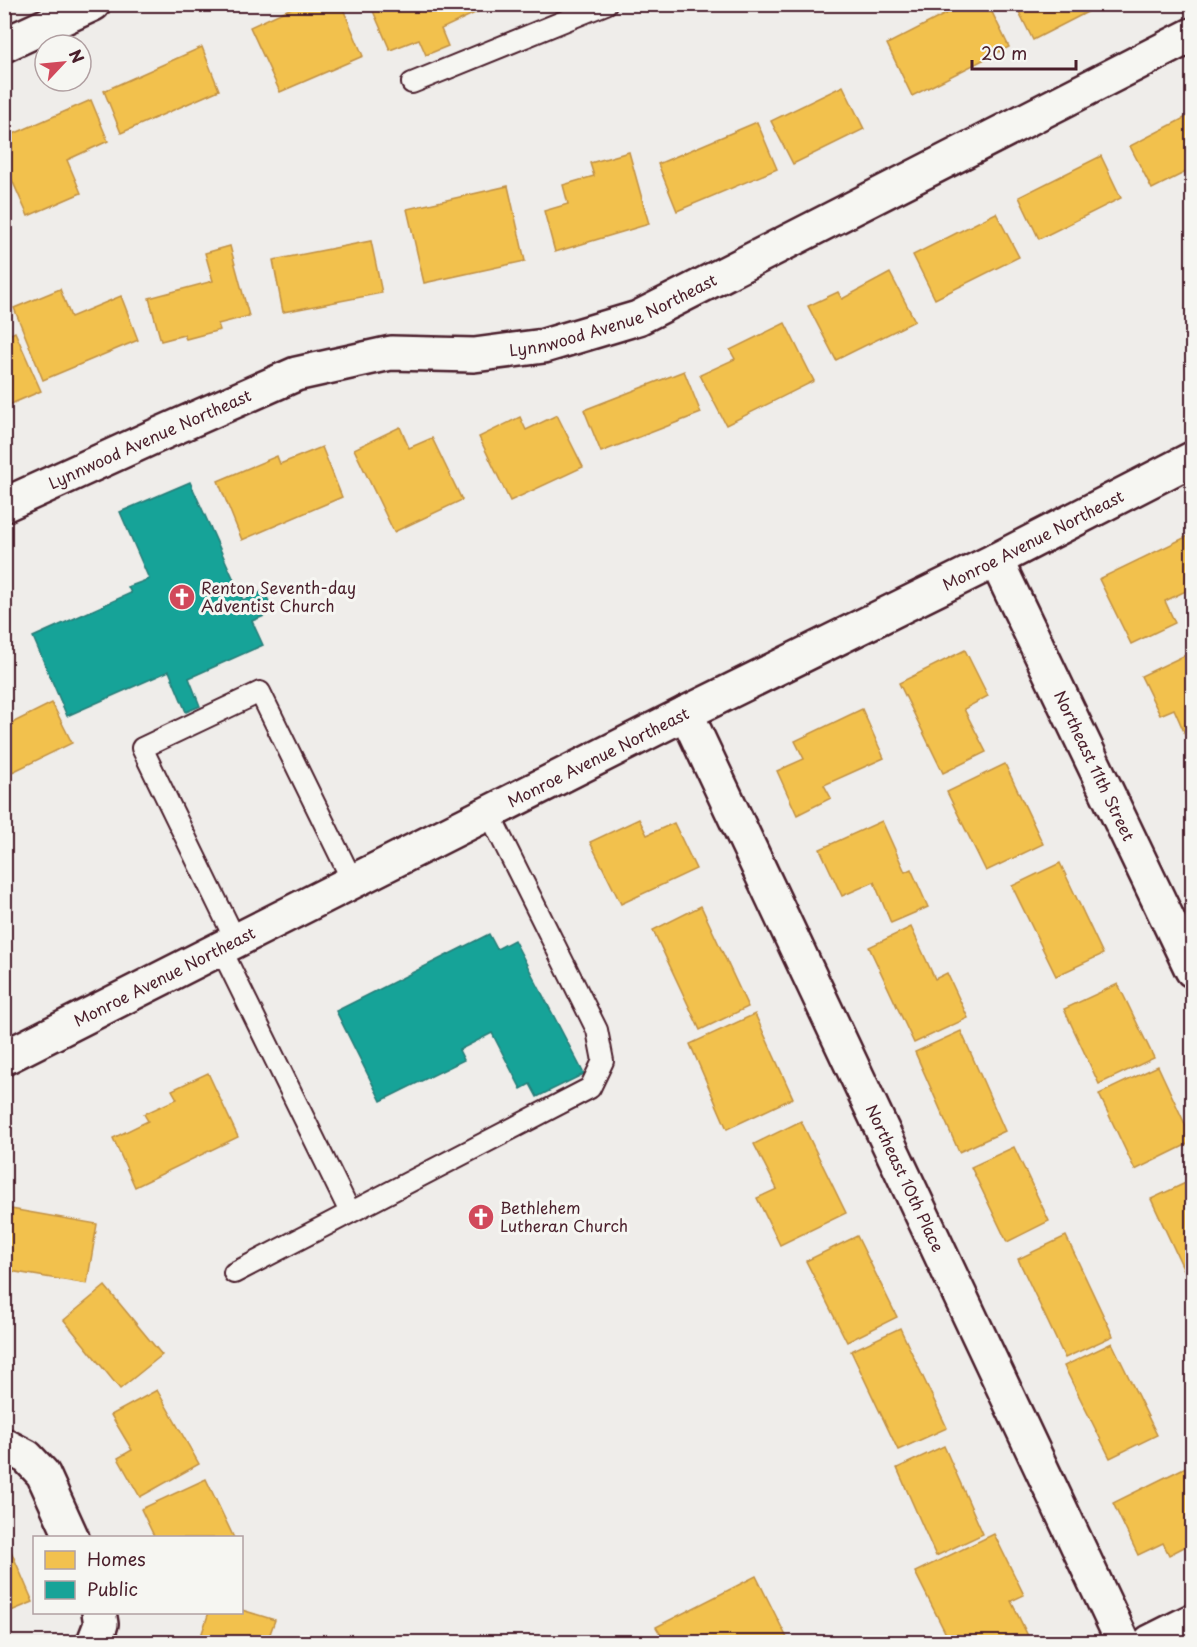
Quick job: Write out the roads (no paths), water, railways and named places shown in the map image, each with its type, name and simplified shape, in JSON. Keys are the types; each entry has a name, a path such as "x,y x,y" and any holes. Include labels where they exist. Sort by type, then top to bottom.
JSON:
{"street":[{"path":"4,45 93,4"},
{"name":"Lynnwood Avenue Northeast","path":"4,505 296,374 391,353 474,355 544,346 638,318 1192,35"},
{"name":"Monroe Avenue Northeast","path":"4,1058 686,713 996,560 1192,459"},
{"name":"Northeast 11th Street","path":"996,560 1192,970"},
{"name":"Northeast 10th Place","path":"686,713 1123,1642"},
{"path":"4,1444 27,1457 43,1474 71,1536"},
{"path":"94,1642 100,1624 99,1614"},
{"path":"1150,1642 1192,1621"}],"lane":[{"path":"412,83 606,4"},
{"path":"350,1212 142,748 260,692 353,882"},
{"path":"234,1273 591,1088 603,1061 597,1030 489,813"}],"place":[{"name":"Renton Seventh-day Adventist Church","path":"182,597"},
{"name":"Bethlehem Lutheran Church","path":"481,1217"}]}
